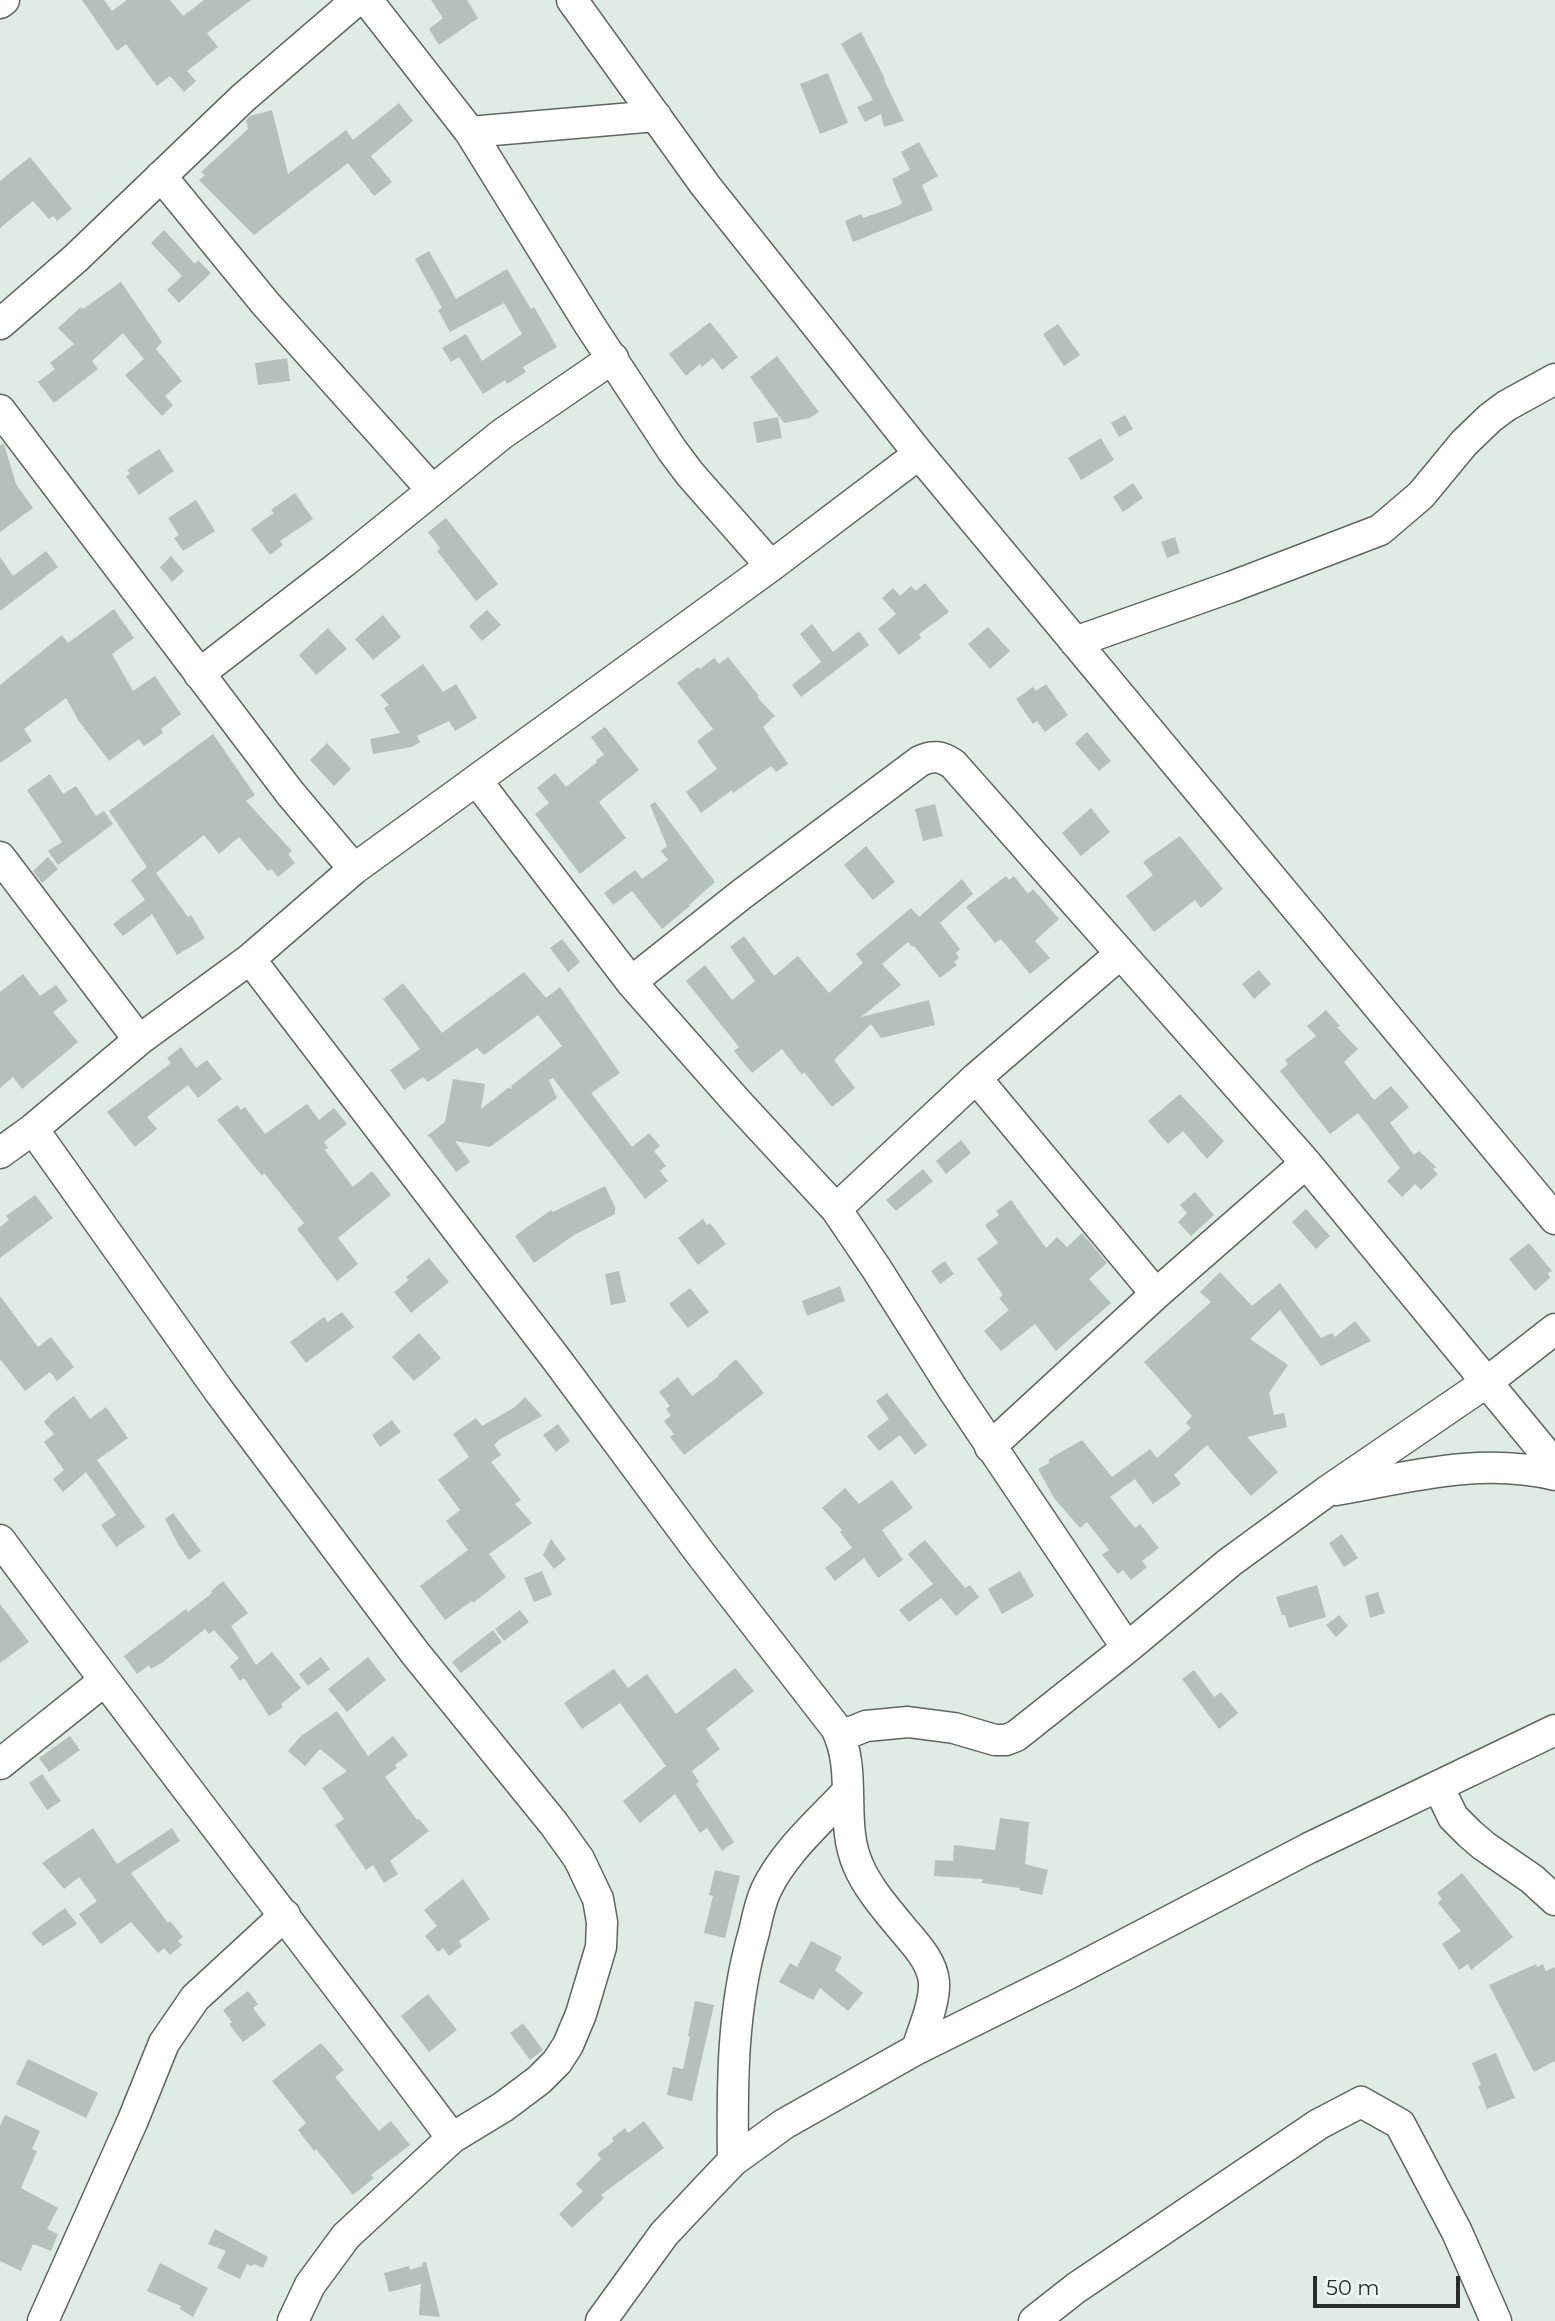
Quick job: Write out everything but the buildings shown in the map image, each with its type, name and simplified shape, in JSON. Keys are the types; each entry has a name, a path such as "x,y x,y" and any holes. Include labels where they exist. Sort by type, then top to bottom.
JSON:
{"street":[{"path":"0,324 76,258 243,98 357,0"},
{"path":"368,0 470,132 589,324 684,466 771,566"},
{"path":"572,0 705,185 919,454 1555,1219"},
{"path":"470,132 656,116"},
{"path":"161,176 265,303 432,490"},
{"path":"199,674 344,562 502,434 613,358"},
{"path":"1075,642 1231,587 1380,530 1421,495 1464,443 1490,418 1555,379"},
{"path":"0,410 290,793 354,869"},
{"path":"0,1153 33,1129 139,1040 250,959 354,869 771,566 919,454"},
{"path":"631,982 742,894 920,761 936,756 953,764 1306,1163 1555,1465"},
{"path":"477,781 631,982 836,1209 990,1447 1127,1648"},
{"path":"0,857 139,1040"},
{"path":"836,1209 976,1078 1120,954"},
{"path":"250,959 841,1736 845,1756 850,1839 859,1869 921,1952 930,1966 934,1981 932,2000 917,2049"},
{"path":"976,1078 1156,1294"},
{"path":"33,1129 219,1391 415,1653 554,1824 579,1860 598,1899 602,1922 601,1947 581,2014 568,2045 557,2062 539,2080 503,2107 452,2138 346,2236 310,2285 293,2321"},
{"path":"990,1447 1156,1294 1306,1163"},
{"path":"841,1736 866,1726 908,1722 954,1728 995,1740 1006,1740 1016,1735 1127,1648 1230,1562 1326,1492 1487,1382 1555,1329"},
{"path":"1326,1492 1467,1468 1502,1466 1555,1475"},
{"path":"0,1541 452,2138"},
{"path":"0,1764 104,1681"},
{"path":"601,2321 664,2234 733,2161 784,2124 917,2049 1068,1974 1309,1848 1555,1730"},
{"path":"1438,1786 1453,1816 1470,1835 1532,1879 1555,1900"},
{"path":"733,2161 732,2080 735,2029 750,1943 765,1892 793,1849 848,1791"},
{"path":"43,2321 73,2258 164,2043 195,1998 285,1915"},
{"path":"1034,2321 1076,2288 1319,2124 1361,2102 1400,2124 1457,2232 1496,2321"}]}
